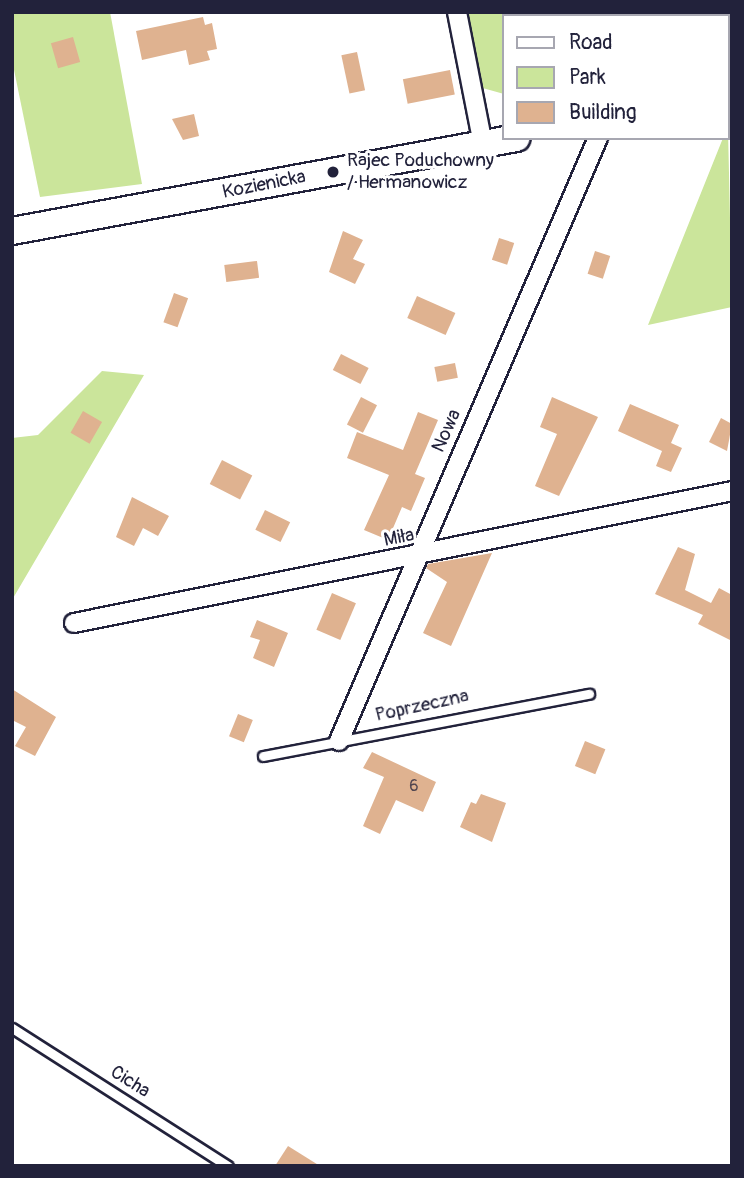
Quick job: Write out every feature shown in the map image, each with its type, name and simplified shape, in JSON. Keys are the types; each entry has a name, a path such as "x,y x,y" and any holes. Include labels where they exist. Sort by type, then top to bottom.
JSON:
{"main road":[{"name":"Kozienicka","path":"12,231 505,140"}],"street":[{"path":"457,12 483,144"},
{"name":"Nowa","path":"339,741 416,556 597,140"},
{"name":"Miła","path":"75,624 732,491"}],"lane":[{"name":"Poprzeczna","path":"263,756 589,694"},
{"name":"Cicha","path":"12,1028 228,1166"}],"green space":[{"path":"12,12 110,12 142,184 40,197 12,60"},
{"path":"461,12 541,12 503,14 503,94 479,87"},
{"path":"722,140 728,140 732,307 648,325"},
{"path":"102,371 144,375 12,600 12,438 38,435"}],"building":[{"path":"203,17 205,25 212,23 217,49 207,51 210,60 189,65 186,50 142,60 136,31"},
{"path":"73,37 80,62 58,68 51,43"},
{"path":"357,52 365,90 349,93 341,55"},
{"path":"450,70 455,95 408,104 403,79"},
{"path":"194,114 199,136 183,140 172,119"},
{"path":"343,231 363,240 353,259 365,264 355,284 329,272"},
{"path":"499,238 514,243 507,265 492,260"},
{"path":"595,251 610,256 603,279 588,274"},
{"path":"257,261 259,278 226,282 224,265"},
{"path":"174,293 188,298 177,327 163,322"},
{"path":"417,296 455,313 446,335 407,318"},
{"path":"341,354 369,368 360,384 333,370"},
{"path":"455,363 458,378 437,382 434,367"},
{"path":"361,397 377,405 363,433 347,425"},
{"path":"552,397 598,417 559,496 535,486 557,434 540,427"},
{"path":"630,404 679,425 671,443 682,448 671,472 656,466 662,451 618,431"},
{"path":"83,411 102,422 90,444 70,433"},
{"path":"418,412 438,420 415,474 425,478 411,511 402,507 388,540 364,530 389,475 347,458 357,432 403,450"},
{"path":"721,418 732,424 727,451 709,442"},
{"path":"222,460 252,475 240,499 210,484"},
{"path":"132,497 169,516 158,536 143,528 134,546 116,537"},
{"path":"265,510 290,522 281,542 255,530"},
{"path":"678,547 695,554 685,590 711,603 719,588 732,595 732,641 698,624 703,615 655,594"},
{"path":"492,553 451,646 423,633 447,582 426,568 428,564"},
{"path":"332,593 356,603 340,640 316,630"},
{"path":"257,620 288,633 274,667 253,658 260,640 250,637"},
{"path":"12,689 56,717 35,756 15,746 26,727 12,720"},
{"path":"238,714 253,720 244,742 229,736"},
{"path":"585,741 605,749 595,774 575,766"},
{"path":"372,752 436,782 423,812 396,800 380,834 363,826 384,777 363,768"},
{"path":"481,794 506,803 492,842 460,827 471,802 476,804"},
{"path":"288,1146 320,1166 275,1166"}],"place":[{"name":"Rajec Poduchowny / Hermanowicz","path":"333,172"}]}
